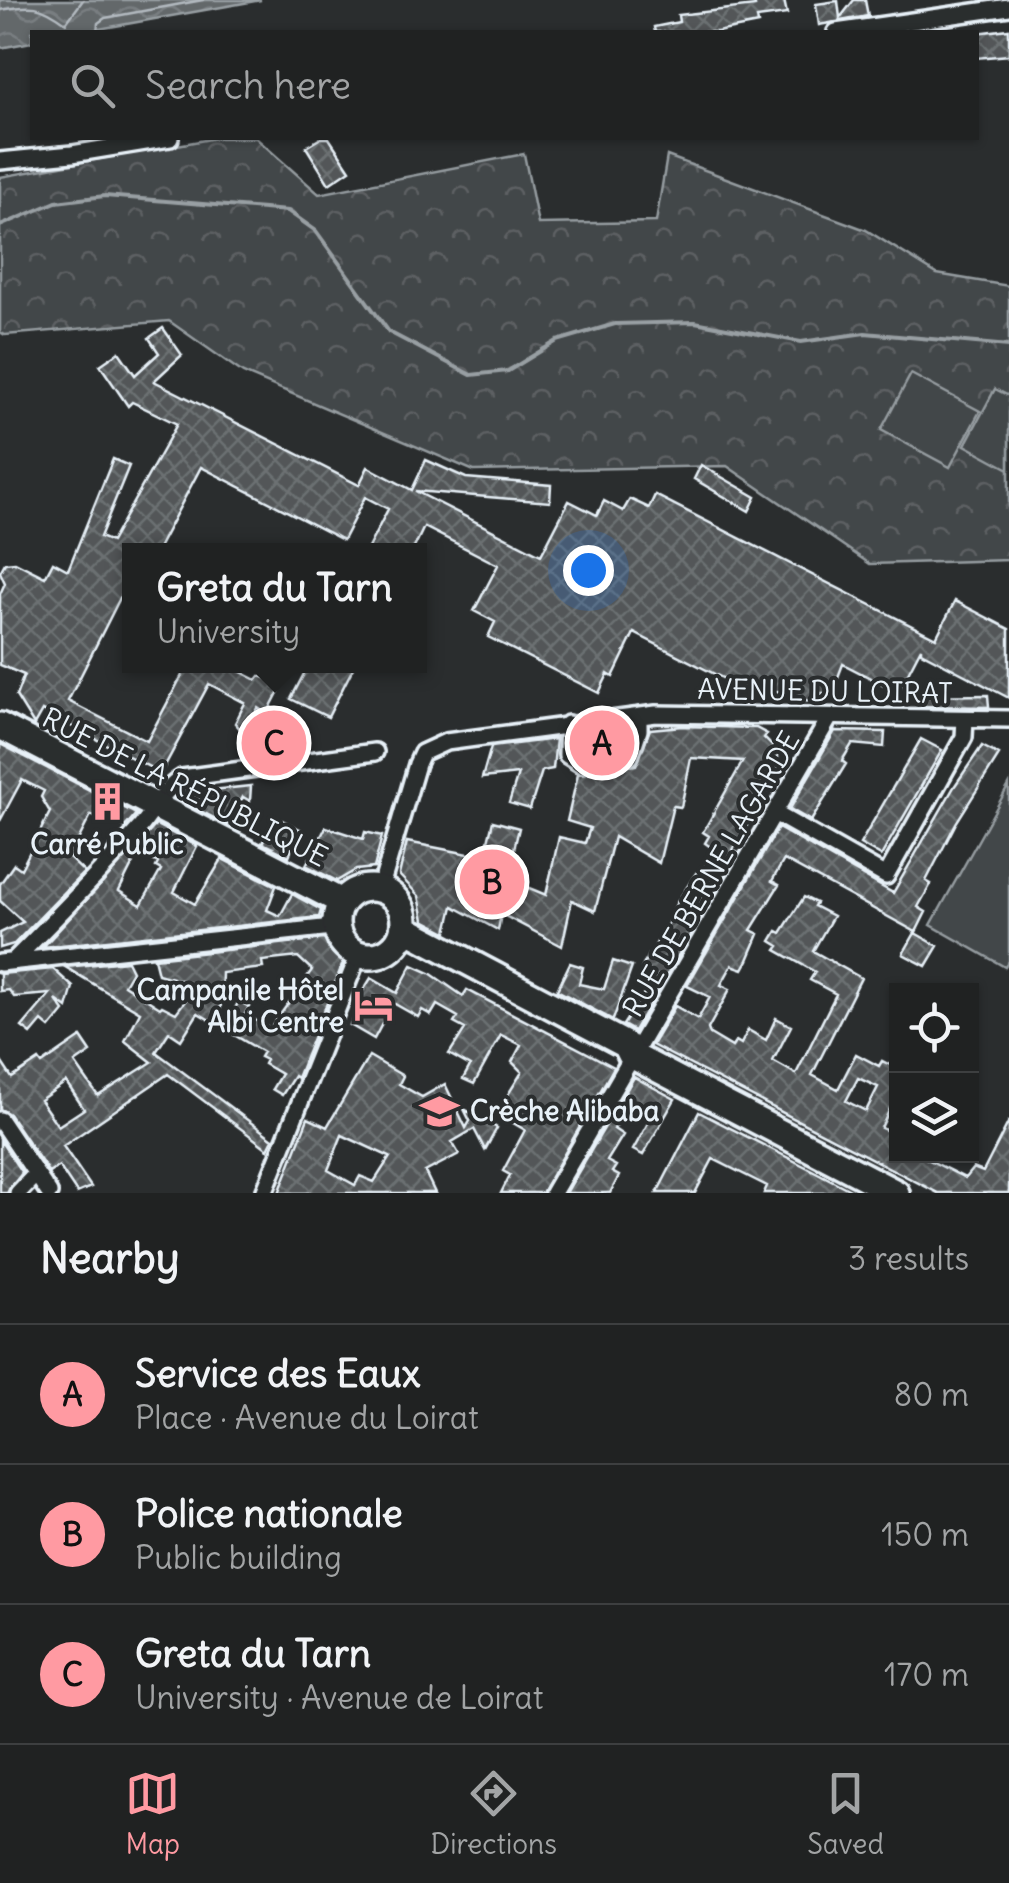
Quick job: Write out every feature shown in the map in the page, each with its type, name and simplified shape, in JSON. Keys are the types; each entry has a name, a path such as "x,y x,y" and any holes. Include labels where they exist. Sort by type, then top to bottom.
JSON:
{"main road":[{"name":"RUE DE LA RÉPUBLIQUE","path":"0,726 157,807 339,912"},
{"path":"359,890 380,890 402,910 400,936 379,954 359,954 342,942 339,912 359,890"},
{"path":"400,936 611,1056 632,1055 896,1193"}],"street":[{"path":"850,30 1009,7"},
{"path":"0,161 158,140"},
{"name":"AVENUE DU LOIRAT","path":"380,890 422,753 446,742 568,724 710,712 1009,719"},
{"path":"568,724 567,756 581,764 630,756 639,730 639,716"},
{"name":"RUE DE BERNE LAGARDE","path":"554,1193 830,717"},
{"path":"776,814 886,876 964,736 965,719"},
{"path":"6,962 66,911 157,807 170,786 182,778 375,752"},
{"path":"6,962 323,928 339,912"},
{"path":"264,1193 359,954"},
{"path":"0,1120 49,1193"},
{"path":"18,1193 36,1174"}],"green space":[{"path":"205,140 258,140 319,194 524,154 538,224 656,222 667,156 866,230 937,274 1009,286 1009,560 870,564 727,466 474,471 243,373 169,321 5,335 0,332 0,177"},
{"path":"911,374 980,411 950,467 881,430"},
{"path":"995,389 1009,396 1009,469 965,445"},
{"path":"1009,785 1009,961 1005,967 931,925"}],"water":[{"path":"0,0 261,0 93,30 30,30 30,42 0,48"}],"building":[{"path":"754,0 784,0 787,14 757,18 758,24 727,30 655,30 654,27 679,22 678,15 755,6"},
{"path":"854,0 865,0 868,16 819,25 816,4 838,1 840,18"},
{"path":"1009,29 1009,55 979,58 979,33"},
{"path":"318,140 330,140 350,170 329,184 306,147"},
{"path":"163,328 182,355 154,381 359,485 368,467 412,490 426,460 466,478 551,485 550,502 415,491 541,555 569,501 597,515 604,501 623,511 630,499 649,508 655,495 936,638 955,601 1009,629 1009,698 921,652 921,648 898,692 843,664 832,693 821,693 821,701 800,700 800,692 746,690 634,633 613,677 608,674 599,693 488,637 495,622 474,611 498,565 424,527 416,543 371,543 388,509 365,497 343,540 201,467 161,543 122,543 122,594 68,701 147,741 183,673 243,673 257,680 260,676 269,679 279,691 267,714 258,708 247,730 242,731 235,723 245,703 209,684 161,773 42,711 34,725 16,696 24,675 0,665 0,594 5,583 0,572 5,563 15,562 45,577 53,562 68,570 113,459 129,466 100,537 111,542 177,424 132,402 128,406 100,365 119,352 135,375 159,353 149,338"},
{"path":"701,465 756,497 749,511 694,479"},
{"path":"304,673 350,673 328,717 291,699"},
{"path":"988,695 989,707 921,706 921,696"},
{"path":"756,728 767,734 764,738 778,752 778,772 759,805 764,808 758,818 753,815 733,850 738,853 634,1031 623,1025 656,975 642,968 657,942 660,943 676,904 715,850 705,843 709,836 703,832 743,761 691,758 681,807 673,806 659,863 614,837 595,911 572,900 562,946 501,914 498,930 453,906 447,932 424,920 419,896 399,875 407,842 484,857 493,821 519,828 507,879 546,895 559,837 585,843 590,828 567,821 578,774 636,765 650,729"},
{"path":"627,730 622,746 579,750 579,737"},
{"path":"835,731 885,732 884,747 852,744 842,761 846,764 811,821 790,809"},
{"path":"556,739 553,769 542,771 530,809 509,803 518,774 482,778 491,747"},
{"path":"921,739 942,750 881,856 860,844"},
{"path":"0,744 136,814 125,827 103,816 101,820 91,815 69,858 84,872 14,944 0,948 0,933 23,922 0,901 0,884 14,864 21,869 50,812 41,797 44,791 22,780 0,821"},
{"path":"982,746 999,755 956,823 926,881 931,884 918,907 926,912 916,932 784,860 772,881 779,885 751,930 759,934 748,960 743,969 732,965 721,985 730,989 708,1029 732,1047 736,1041 741,1044 748,1030 766,1040 776,1018 791,1026 773,1061 796,1074 836,994 810,980 815,972 776,950 779,946 771,941 777,931 781,933 804,897 816,903 814,906 833,916 813,951 861,978 812,1075 838,1089 856,1054 879,1066 882,1061 889,1064 889,1111 881,1128 889,1132 889,1163 935,1163 965,1178 973,1168 983,1172 1009,1121 1009,1193 938,1193 652,1045 675,1006 698,1019 710,997 687,986 778,828 893,893","holes":["858,1078 878,1087 866,1111 846,1101"]},
{"path":"251,786 250,801 243,797 228,825 181,801 184,793"},
{"path":"276,817 300,829 289,856 262,843"},
{"path":"156,825 197,846 174,892 195,904 222,859 276,886 267,910 280,916 292,894 321,910 319,917 43,947","holes":["138,853 158,863 156,867 161,870 141,905 119,891"]},
{"path":"326,827 363,839 365,832 382,836 374,868 356,870 337,881 306,865"},
{"path":"915,933 938,946 926,966 903,954"},
{"path":"324,939 343,963 297,1078 294,1076 282,1095 272,1089 281,1074 264,1064 266,1060 260,1057 263,1052 224,1029 239,1001 249,1007 245,1014 270,1029 312,970 298,957 262,961 263,968 222,973 220,1026 198,1013 181,1040 169,1032 156,1052 273,1139 268,1149 168,1074 63,1146 91,1187 77,1193 59,1166 49,1173 9,1114 0,1109 0,1060 12,1078 39,1060 42,1064 81,1037 91,1052 75,1063 98,1096 152,1062 125,1041 140,1012 65,967 127,961 132,971 124,985 160,1008 176,1013 197,985 158,974 154,958","holes":["66,1082 84,1109 58,1126 40,1100"]},
{"path":"613,961 632,967 613,1020 557,990 570,963 583,967 579,984 604,989"},
{"path":"412,965 463,996 467,990 614,1067 542,1193 501,1193 510,1175 503,1171 525,1130 510,1121 518,1108 504,1101 522,1072 512,1062 521,1045 501,1035 474,1084 463,1079 470,1066 449,1054 465,1029 454,1023 458,1017 437,1005 431,1015 422,1010 418,1017 393,1003 374,1039 350,1025 363,1002 358,999 371,978 397,993"},
{"path":"53,969 73,987 67,1008 56,1000 64,1011 50,1028 42,1021 31,1034 22,1027 50,994 14,997 9,990 0,991 0,974"},
{"path":"369,1056 403,1076 399,1084 422,1097 445,1084 466,1128 470,1121 464,1109 497,1128 485,1150 474,1129 452,1142 459,1154 425,1172 435,1193 279,1193 308,1118 327,1127","holes":["342,1135 390,1157 374,1182 360,1176 355,1185 328,1170"]},
{"path":"634,1077 675,1099 643,1155 633,1150 653,1114 631,1101 614,1129 623,1135 607,1161 616,1166 612,1172 619,1176 610,1193 566,1193"},
{"path":"699,1112 856,1193 764,1193 767,1186 713,1159 695,1193 657,1193"},
{"path":"0,1140 22,1173 7,1193 0,1193"}],"waterway":[{"path":"0,226 56,202 105,196 288,211 316,231 389,332 471,375 508,371 557,341 615,324 695,322 801,342 865,333 1009,346"}],"place":[{"name":"Greta du Tarn","path":"274,743"},
{"name":"Service des Eaux","path":"602,743"},
{"name":"Carré Public","path":"107,801"},
{"name":"Police nationale","path":"492,882"},
{"name":"Campanile Hôtel Albi Centre","path":"374,1006"},
{"name":"Crèche Alibaba","path":"440,1111"}]}
